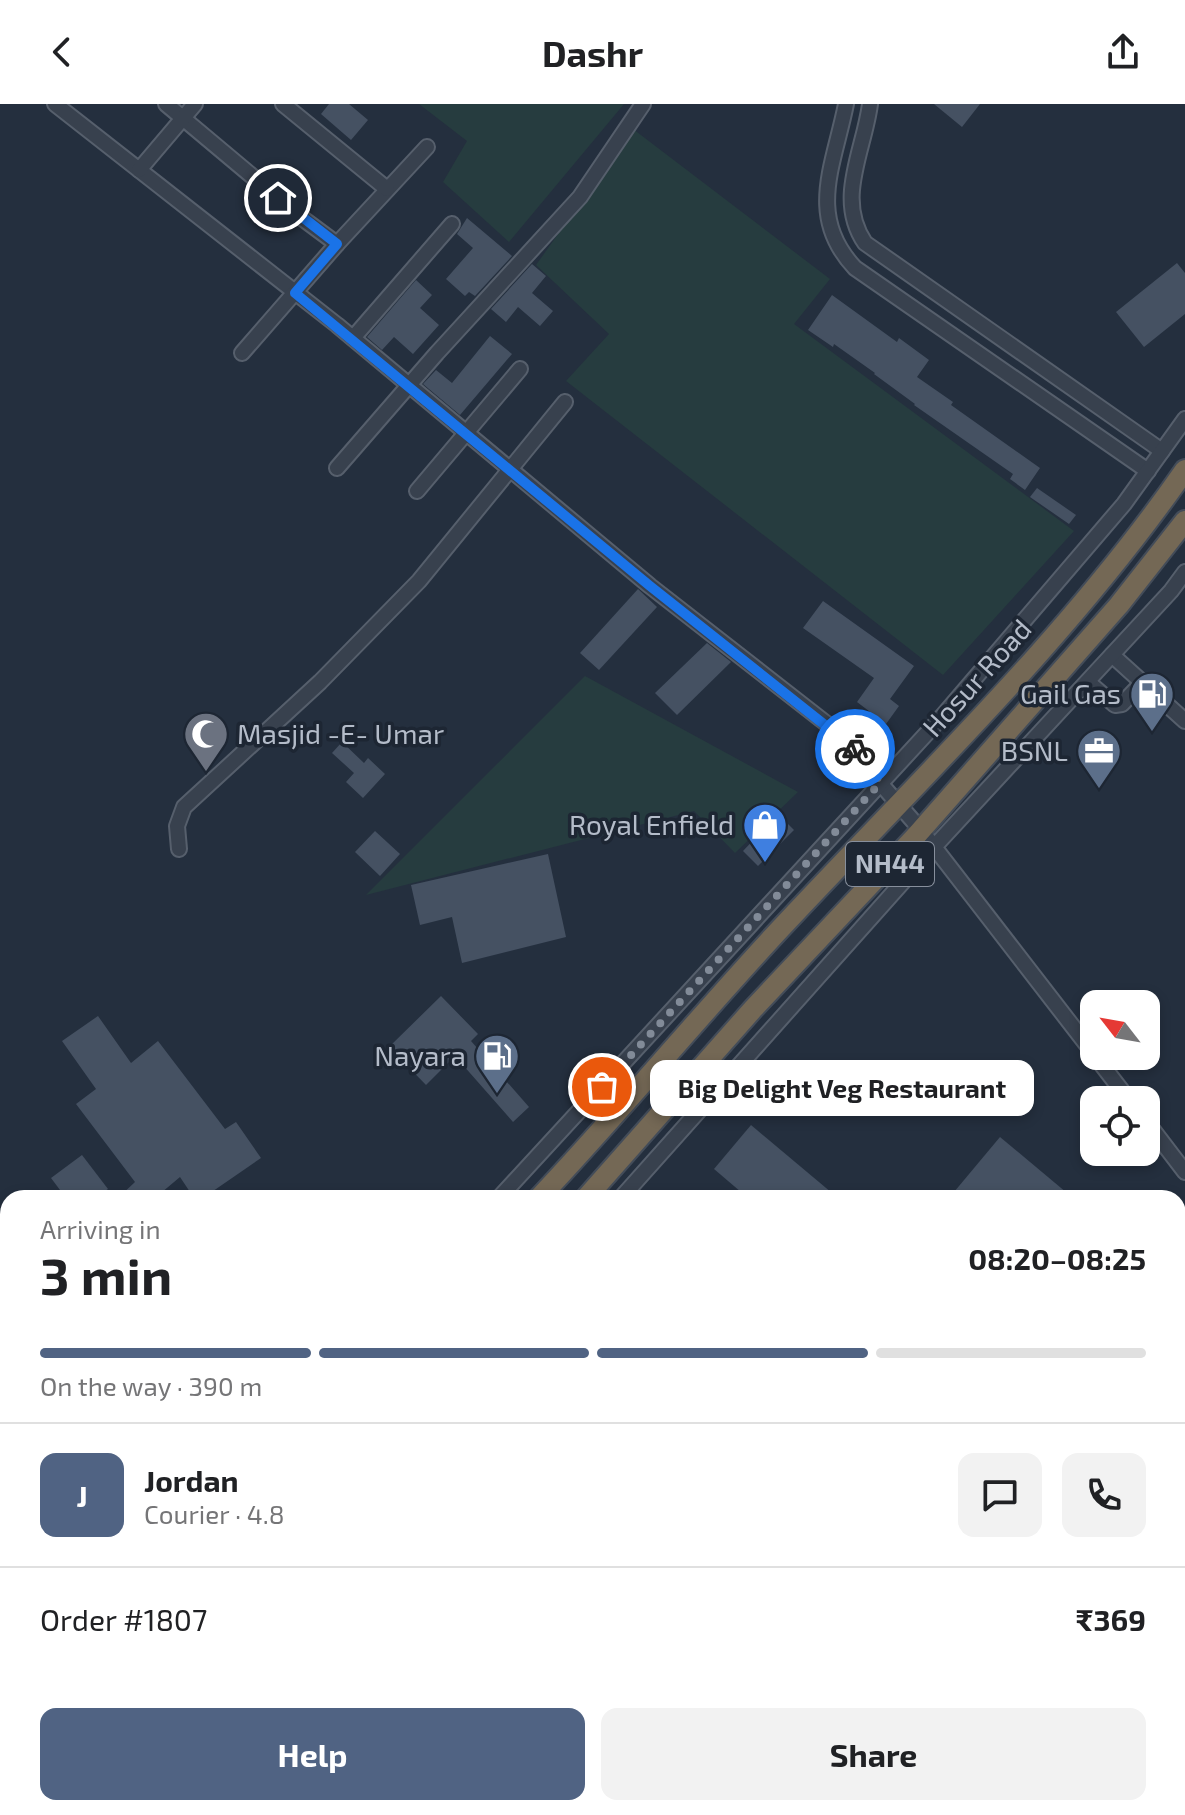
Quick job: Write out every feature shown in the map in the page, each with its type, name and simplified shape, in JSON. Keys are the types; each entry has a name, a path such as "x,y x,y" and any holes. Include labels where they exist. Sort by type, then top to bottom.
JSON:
{"highway":[{"name":"Hosur Road","path":"547,1190 772,938 899,806 1107,574 1185,470"},
{"name":"Hosur Road","path":"593,1190 753,1009 927,838 1185,521"}],"street":[{"path":"55,104 353,338 650,586 850,742 1080,1036"},
{"path":"166,104 337,244"},
{"path":"139,170 195,104"},
{"path":"283,104 387,189"},
{"path":"337,468 580,197 643,104"},
{"path":"846,104 825,195 832,234 846,258 855,268 1148,471"},
{"path":"870,104 849,197 854,225 865,243 1162,451"},
{"path":"242,353 427,147"},
{"path":"353,338 452,224"},
{"path":"417,491 520,369"},
{"path":"179,849 177,826 184,807 320,682 419,581 565,402"},
{"path":"506,1190 939,720 1086,548 1185,419"},
{"path":"628,1190 927,838 1088,682 1185,572"},
{"path":"1112,655 1185,721"},
{"path":"1088,682 1115,705 1122,704 1142,683"},
{"path":"1106,1070 1118,1086"},
{"path":"1160,1139 1185,1172"}],"green space":[{"path":"419,104 624,104 509,242 443,182 467,141"},
{"path":"633,129 830,279 794,324 1074,531 943,675 566,381 609,334 536,265"},
{"path":"585,676 798,792 735,853 694,811 366,895"}],"building":[{"path":"329,104 349,104 368,120 351,140 321,114"},
{"path":"934,104 980,104 962,127"},
{"path":"467,218 512,256 475,296 469,292 465,296 446,279 473,248 457,234"},
{"path":"1177,263 1185,273 1185,314 1144,347 1116,312"},
{"path":"532,264 546,276 532,293 553,311 540,326 518,307 506,322 491,309"},
{"path":"416,280 432,295 420,308 439,325 413,354 394,337 382,350 367,337"},
{"path":"832,295 897,342 899,338 929,360 917,377 1040,468 1025,490 1010,479 1013,474 834,344 833,347 808,330"},
{"path":"490,336 512,354 460,415 423,384 436,370 452,383"},
{"path":"1037,488 1076,515 1069,524 1030,497"},
{"path":"638,589 657,607 599,670 580,653"},
{"path":"823,601 914,666 890,699 899,706 886,724 857,702 874,678 803,628"},
{"path":"707,643 731,662 677,715 655,693"},
{"path":"342,742 364,763 368,758 385,774 363,798 346,782 354,773 332,753"},
{"path":"778,814 794,830 758,866 743,851"},
{"path":"375,831 400,854 380,876 355,852"},
{"path":"548,854 566,937 462,963 452,917 420,925 411,885"},
{"path":"441,996 478,1034 471,1041 529,1107 513,1122 455,1056 426,1085 389,1047"},
{"path":"98,1016 131,1063 158,1041 225,1129 236,1122 261,1158 215,1190 189,1190 180,1177 165,1190 126,1190 135,1182 76,1104 96,1089 62,1041"},
{"path":"751,1125 828,1190 739,1190 714,1169"},
{"path":"1000,1137 1063,1190 956,1190"},
{"path":"82,1155 108,1189 60,1190 51,1178"}],"way so far":[{"path":"602,1087 880,783 873,768 855,749"}],"place":[{"name":"Gail Gas","path":"1152,733"},
{"name":"Masjid -E- Umar","path":"206,773"},
{"name":"BSNL","path":"1099,790"},
{"name":"Royal Enfield","path":"765,864"},
{"name":"Big Delight Veg Restaurant","path":"602,1087"},
{"name":"Nayara","path":"497,1095"}],"route":[{"path":"278,198 337,244 295,293 650,586 855,749"}]}
